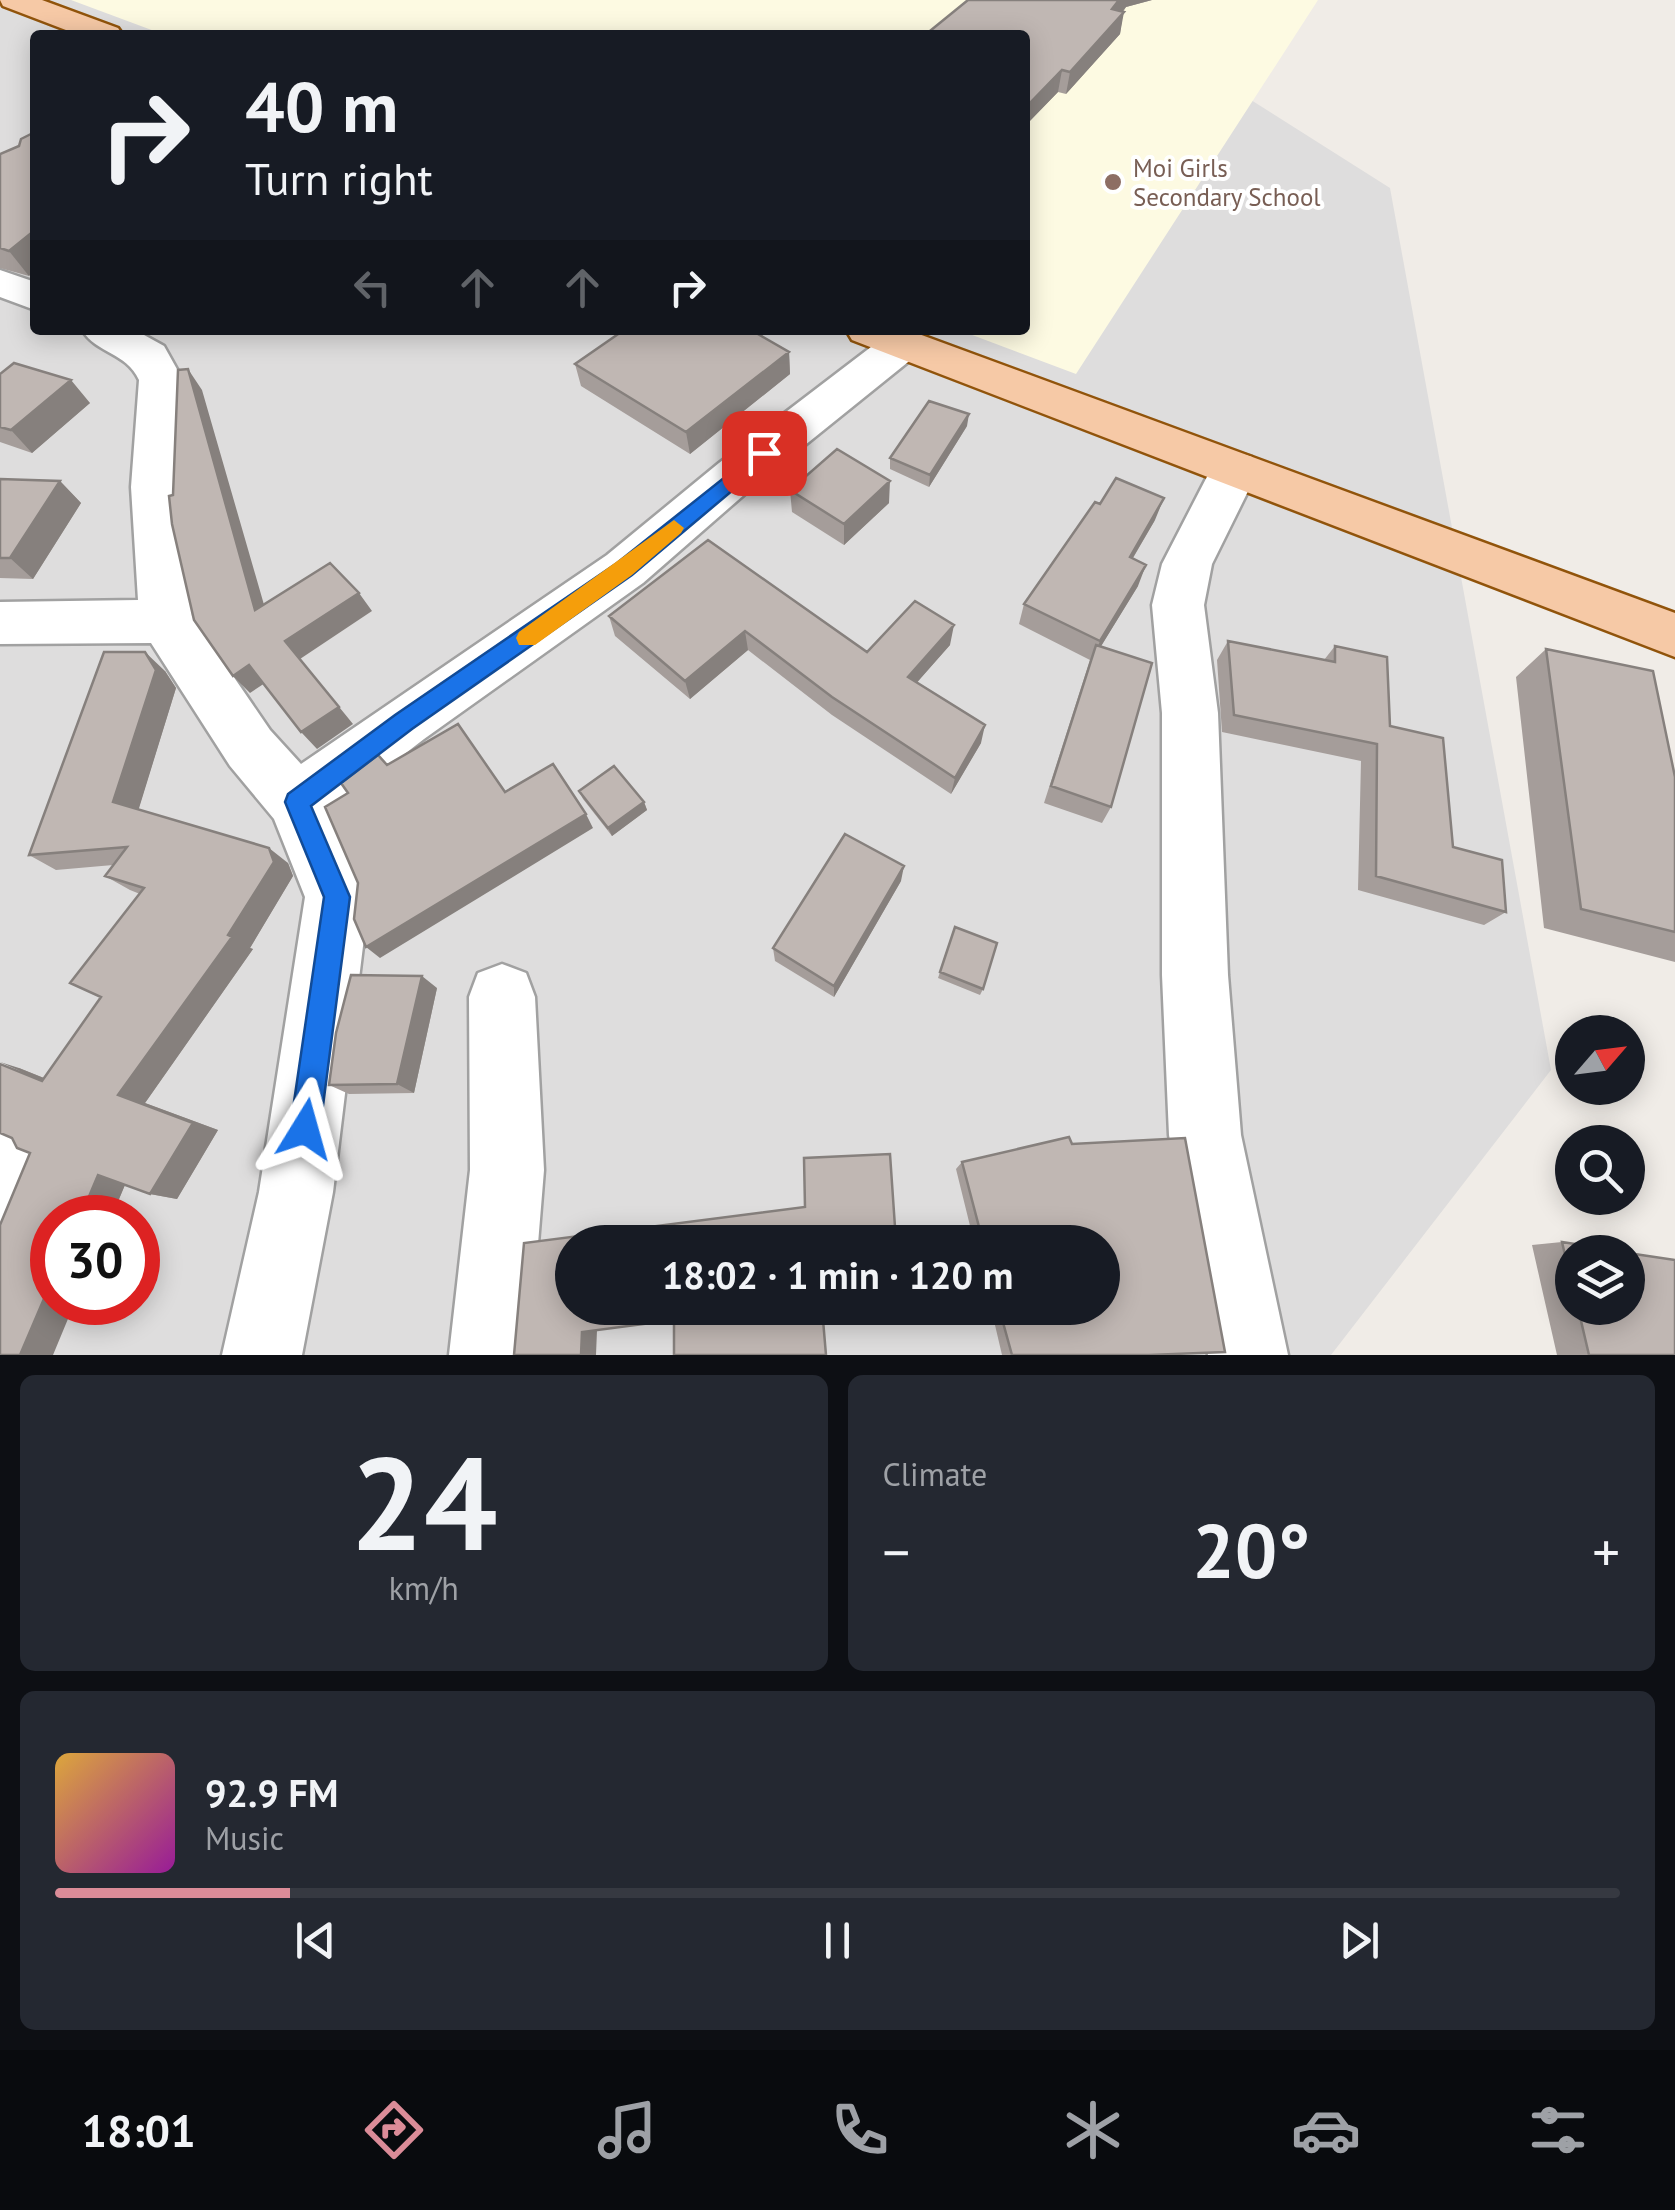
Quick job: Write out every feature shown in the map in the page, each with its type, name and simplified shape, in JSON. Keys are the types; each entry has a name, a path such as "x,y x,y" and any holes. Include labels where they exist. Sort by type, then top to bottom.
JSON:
{"main road":[{"path":"14,0 94,30"},
{"path":"885,337 1675,635"}],"street":[{"path":"0,282 30,294"},
{"path":"112,335 149,356 161,380 154,487 166,621 250,748 297,802 337,897 296,1192 262,1355"},
{"path":"297,802 404,722 625,569 736,475 885,337"},
{"path":"1235,469 1187,564 1178,605 1190,713 1195,975 1205,1134 1248,1355"},
{"path":"0,623 166,621"},
{"path":"490,1355 507,1170 502,997"},
{"path":"0,1164 16,1174 0,1210"}],"shaded area":[{"path":"0,0 1050,0 1153,38 1390,188 1551,1070 1331,1355 0,1355"},
{"name":"Moi Girls Secondary School","path":"71,0 1318,0 1076,374 972,335 1030,335 1030,30 152,30"}],"building":[{"path":"968,0 1119,0 1112,9 1124,12 1070,72 1062,70 1030,103 1030,30 931,30"},
{"path":"30,134 30,234 9,251 0,248 0,154 19,146 21,139"},
{"path":"617,335 760,335 789,352 686,432 575,364"},
{"path":"14,363 71,380 11,430 0,427 0,374"},
{"path":"188,369 255,610 330,563 359,593 285,641 339,707 301,732 249,665 233,676 194,620 169,496 173,495 178,370"},
{"path":"929,401 969,414 930,475 890,458"},
{"path":"837,449 890,481 844,524 790,490"},
{"path":"1116,478 1164,498 1130,557 1146,565 1100,641 1024,604"},
{"path":"0,479 60,481 10,558 0,558"},
{"path":"708,540 867,652 915,601 954,625 908,677 985,725 955,778 832,697 745,631 685,681 609,616"},
{"path":"1228,641 1335,662 1335,646 1387,657 1390,726 1443,738 1453,847 1502,860 1506,912 1376,876 1377,744 1234,715"},
{"path":"1096,645 1152,663 1111,807 1051,786"},
{"path":"1546,649 1653,671 1675,777 1675,932 1581,909"},
{"path":"104,652 145,652 156,670 113,802 269,848 274,862 228,935 232,937 118,1095 193,1123 150,1194 98,1175 90,1195 30,1195 33,1325 20,1355 0,1355 0,1225 30,1153 17,1148 12,1138 0,1133 0,1064 42,1081 101,997 70,983 144,888 105,876 127,847 29,855"},
{"path":"458,724 505,792 553,764 586,814 366,947 354,919 358,883 325,807 348,793 341,783 378,755 387,765"},
{"path":"614,766 644,802 608,828 579,791"},
{"path":"845,834 904,866 834,986 773,948"},
{"path":"955,927 997,943 983,989 940,972"},
{"path":"351,975 422,976 397,1084 329,1085 336,1033"},
{"path":"1069,1137 1072,1144 1185,1138 1225,1352 1012,1355 1004,1325 1120,1325 1120,1225 979,1225 962,1162"},
{"path":"890,1154 895,1225 664,1225 805,1207 804,1158"},
{"path":"555,1239 555,1325 636,1325 582,1332 581,1355 514,1355 524,1243"},
{"path":"1645,1256 1675,1260 1675,1355 1589,1355 1582,1325 1645,1325"},
{"path":"674,1325 823,1325 826,1355 674,1355"}],"slow traffic":[{"path":"527,638 625,569 674,528"}],"place":[{"name":"Moi Girls Secondary School","path":"1113,182"}],"route":[{"path":"305,1129 337,897 297,802 404,722 625,569 764,453"}]}
